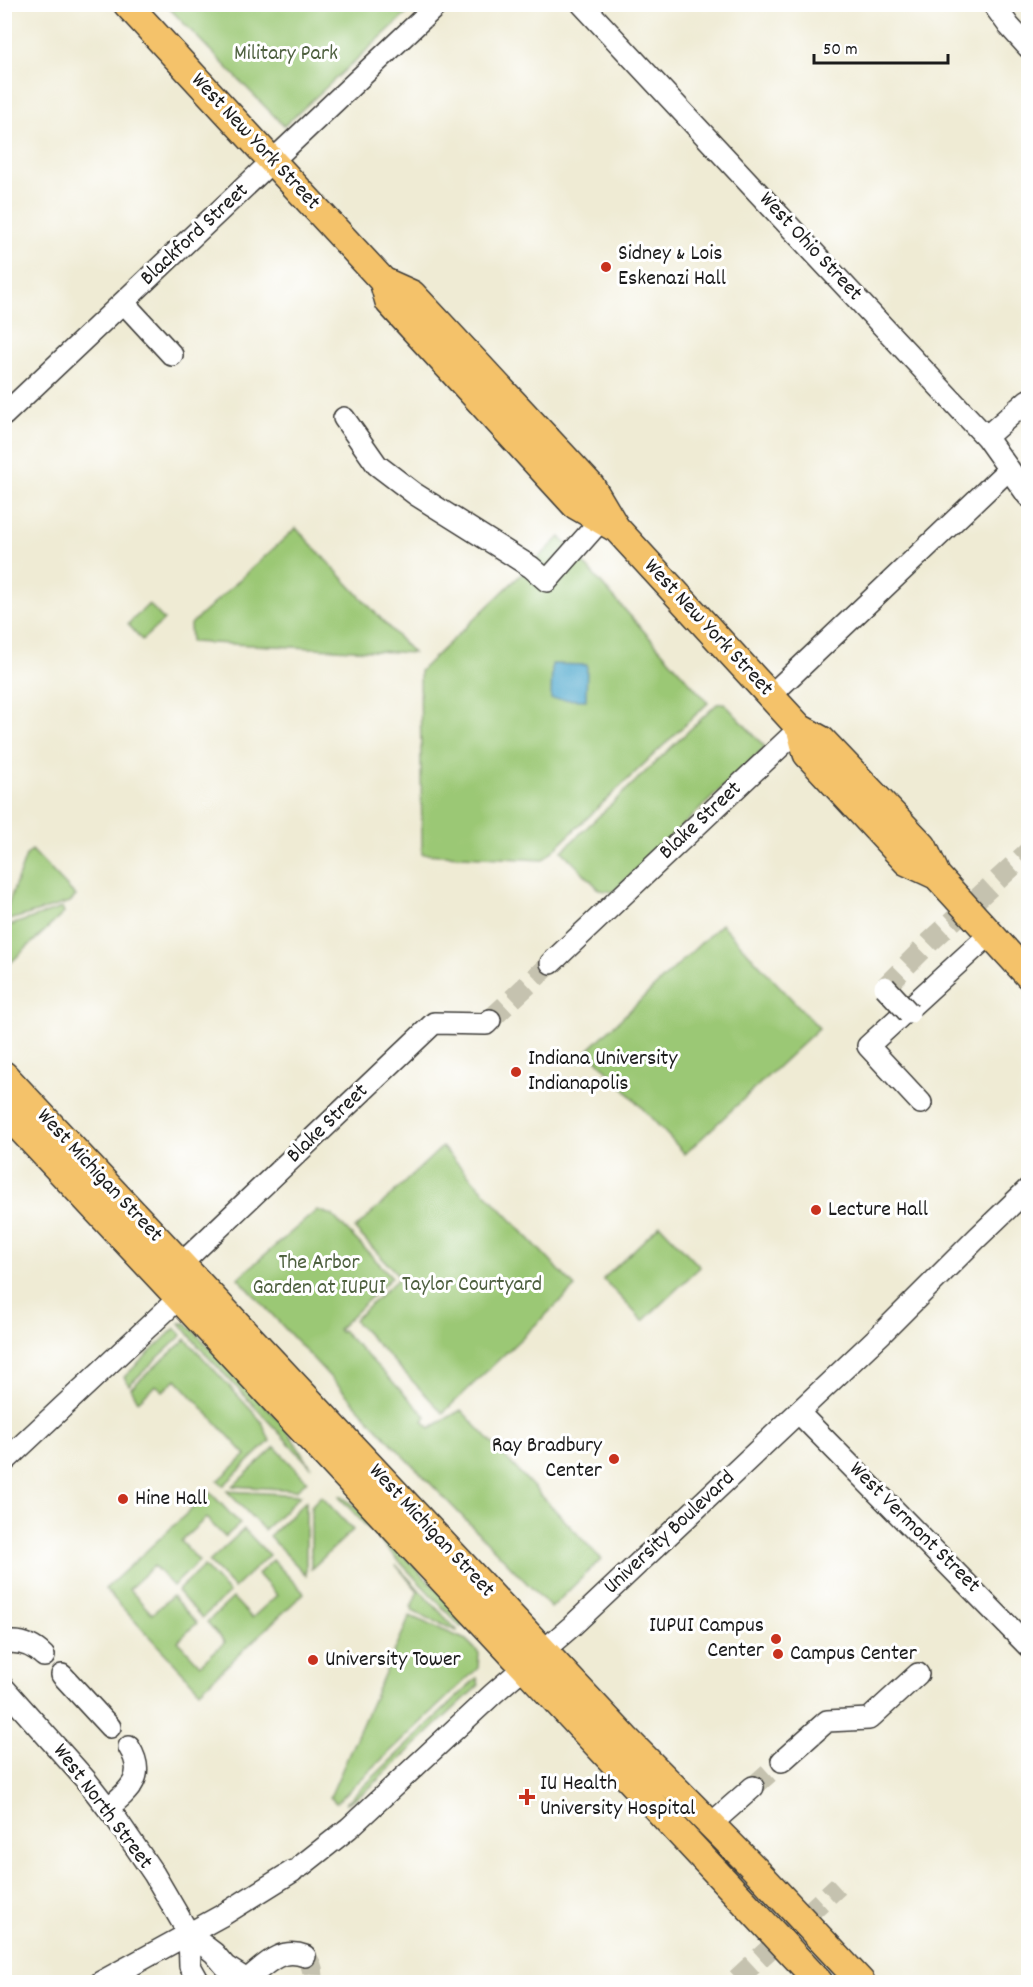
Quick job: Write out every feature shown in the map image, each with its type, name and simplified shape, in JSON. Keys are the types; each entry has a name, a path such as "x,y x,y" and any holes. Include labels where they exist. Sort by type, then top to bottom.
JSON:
{"main road":[{"name":"West New York Street","path":"127,4 383,281 412,294 591,486 608,524 800,728 822,740 915,837 937,876 1029,975"},
{"name":"West Michigan Street","path":"4,1075 146,1245 179,1298 534,1659 626,1739 711,1824 861,1983"},
{"name":"West Michigan Street","path":"4,1111 146,1245 181,1264 534,1659 813,1981"}],"street":[{"name":"Blackford Street","path":"4,415 438,4"},
{"name":"West Ohio Street","path":"582,4 986,437 1029,496"},
{"path":"993,4 1009,26 1029,46"},
{"path":"124,303 172,355"},
{"path":"986,437 1029,400"},
{"path":"344,418 377,465 415,494 531,567 547,581 608,524"},
{"path":"770,696 1009,469"},
{"name":"Blake Street","path":"551,963 800,728"},
{"path":"921,1103 868,1046 990,934"},
{"path":"885,987 909,1012"},
{"name":"Blake Street","path":"181,1264 434,1023 486,1024 490,1020"},
{"name":"University Boulevard","path":"100,1983 189,1934 297,1869 349,1828 572,1626 881,1334 1029,1189"},
{"path":"4,1462 179,1298"},
{"name":"West Vermont Street","path":"798,1412 1029,1646"},
{"path":"4,1644 25,1643 44,1656"},
{"path":"782,1761 826,1721 869,1719 918,1674"},
{"path":"62,1676 111,1727"},
{"name":"West North Street","path":"4,1688 108,1808 154,1874 189,1934"},
{"path":"108,1808 134,1783 135,1761 129,1747"},
{"path":"711,1824 753,1787"},
{"path":"189,1934 246,1981 270,1959 289,1953 305,1956"},
{"path":"189,1934 190,1966 199,1983"}],"green space":[{"name":"Military Park","path":"166,5 416,5 284,126"},
{"path":"296,528 413,653 191,642 190,625"},
{"path":"560,537 708,703 543,860 422,854 420,671"},
{"path":"149,604 164,620 142,640 128,624"},
{"path":"724,703 765,747 613,892 600,890 562,851 717,704"},
{"path":"32,850 76,896 70,902 6,921 5,913 26,856"},
{"path":"62,908 64,913 5,968 5,929"},
{"path":"721,924 819,1028 685,1154 588,1050"},
{"name":"Taylor Courtyard","path":"442,1147 575,1287 443,1413 354,1320 400,1277 355,1229"},
{"name":"The Arbor Garden at IUPUI","path":"317,1210 332,1215 392,1277 338,1329 340,1332 342,1330 426,1416 423,1421 430,1428 461,1410 601,1559 551,1608 397,1449 238,1278"},
{"path":"660,1225 700,1267 643,1321 603,1279"},
{"path":"180,1323 186,1323 282,1423 311,1467 199,1347"},
{"path":"175,1328 182,1335 129,1385 124,1377"},
{"path":"186,1339 262,1422 270,1441 223,1486 218,1481 246,1455 176,1379 163,1391 156,1385 138,1401 131,1388"},
{"path":"275,1447 307,1481 296,1490 233,1486"},
{"path":"227,1491 301,1495 264,1530"},
{"path":"210,1492 240,1524 225,1537 206,1518 181,1541 199,1561 173,1586 154,1566 129,1589 152,1614 172,1596 197,1623 178,1641 200,1665 225,1642 207,1622 233,1598 252,1618 277,1595 258,1574 273,1560 304,1593 200,1691 105,1589"},
{"path":"321,1496 353,1530 311,1569 311,1506"},
{"path":"341,1496 362,1512 467,1621 461,1627 339,1497"},
{"path":"306,1501 306,1575 269,1536"},
{"path":"244,1529 269,1555 234,1588 209,1562"},
{"path":"396,1565 457,1631 412,1611 411,1607 418,1591"},
{"path":"204,1566 229,1593 202,1618 177,1591"},
{"path":"410,1616 466,1640 479,1653 478,1668 336,1803 330,1797"},
{"path":"477,1678 479,1685 364,1793 345,1804"}],"water":[{"path":"552,664 587,665 586,700 551,699"}],"tunnel":[{"path":"885,987 930,942 1028,852"},
{"path":"490,1020 551,963"},
{"path":"753,1787 782,1761"},
{"path":"737,1979 838,1886"},
{"path":"305,1956 312,1969 311,1982"}],"place":[{"name":"Sidney & Lois Eskenazi Hall","path":"606,267"},
{"name":"Indiana University Indianapolis","path":"516,1072"},
{"name":"Lecture Hall","path":"816,1210"},
{"name":"Ray Bradbury Center","path":"614,1459"},
{"name":"Hine Hall","path":"123,1499"},
{"name":"IUPUI Campus Center","path":"776,1639"},
{"name":"Campus Center","path":"778,1654"},
{"name":"University Tower","path":"313,1660"},
{"name":"IU Health University Hospital","path":"527,1797"}]}
